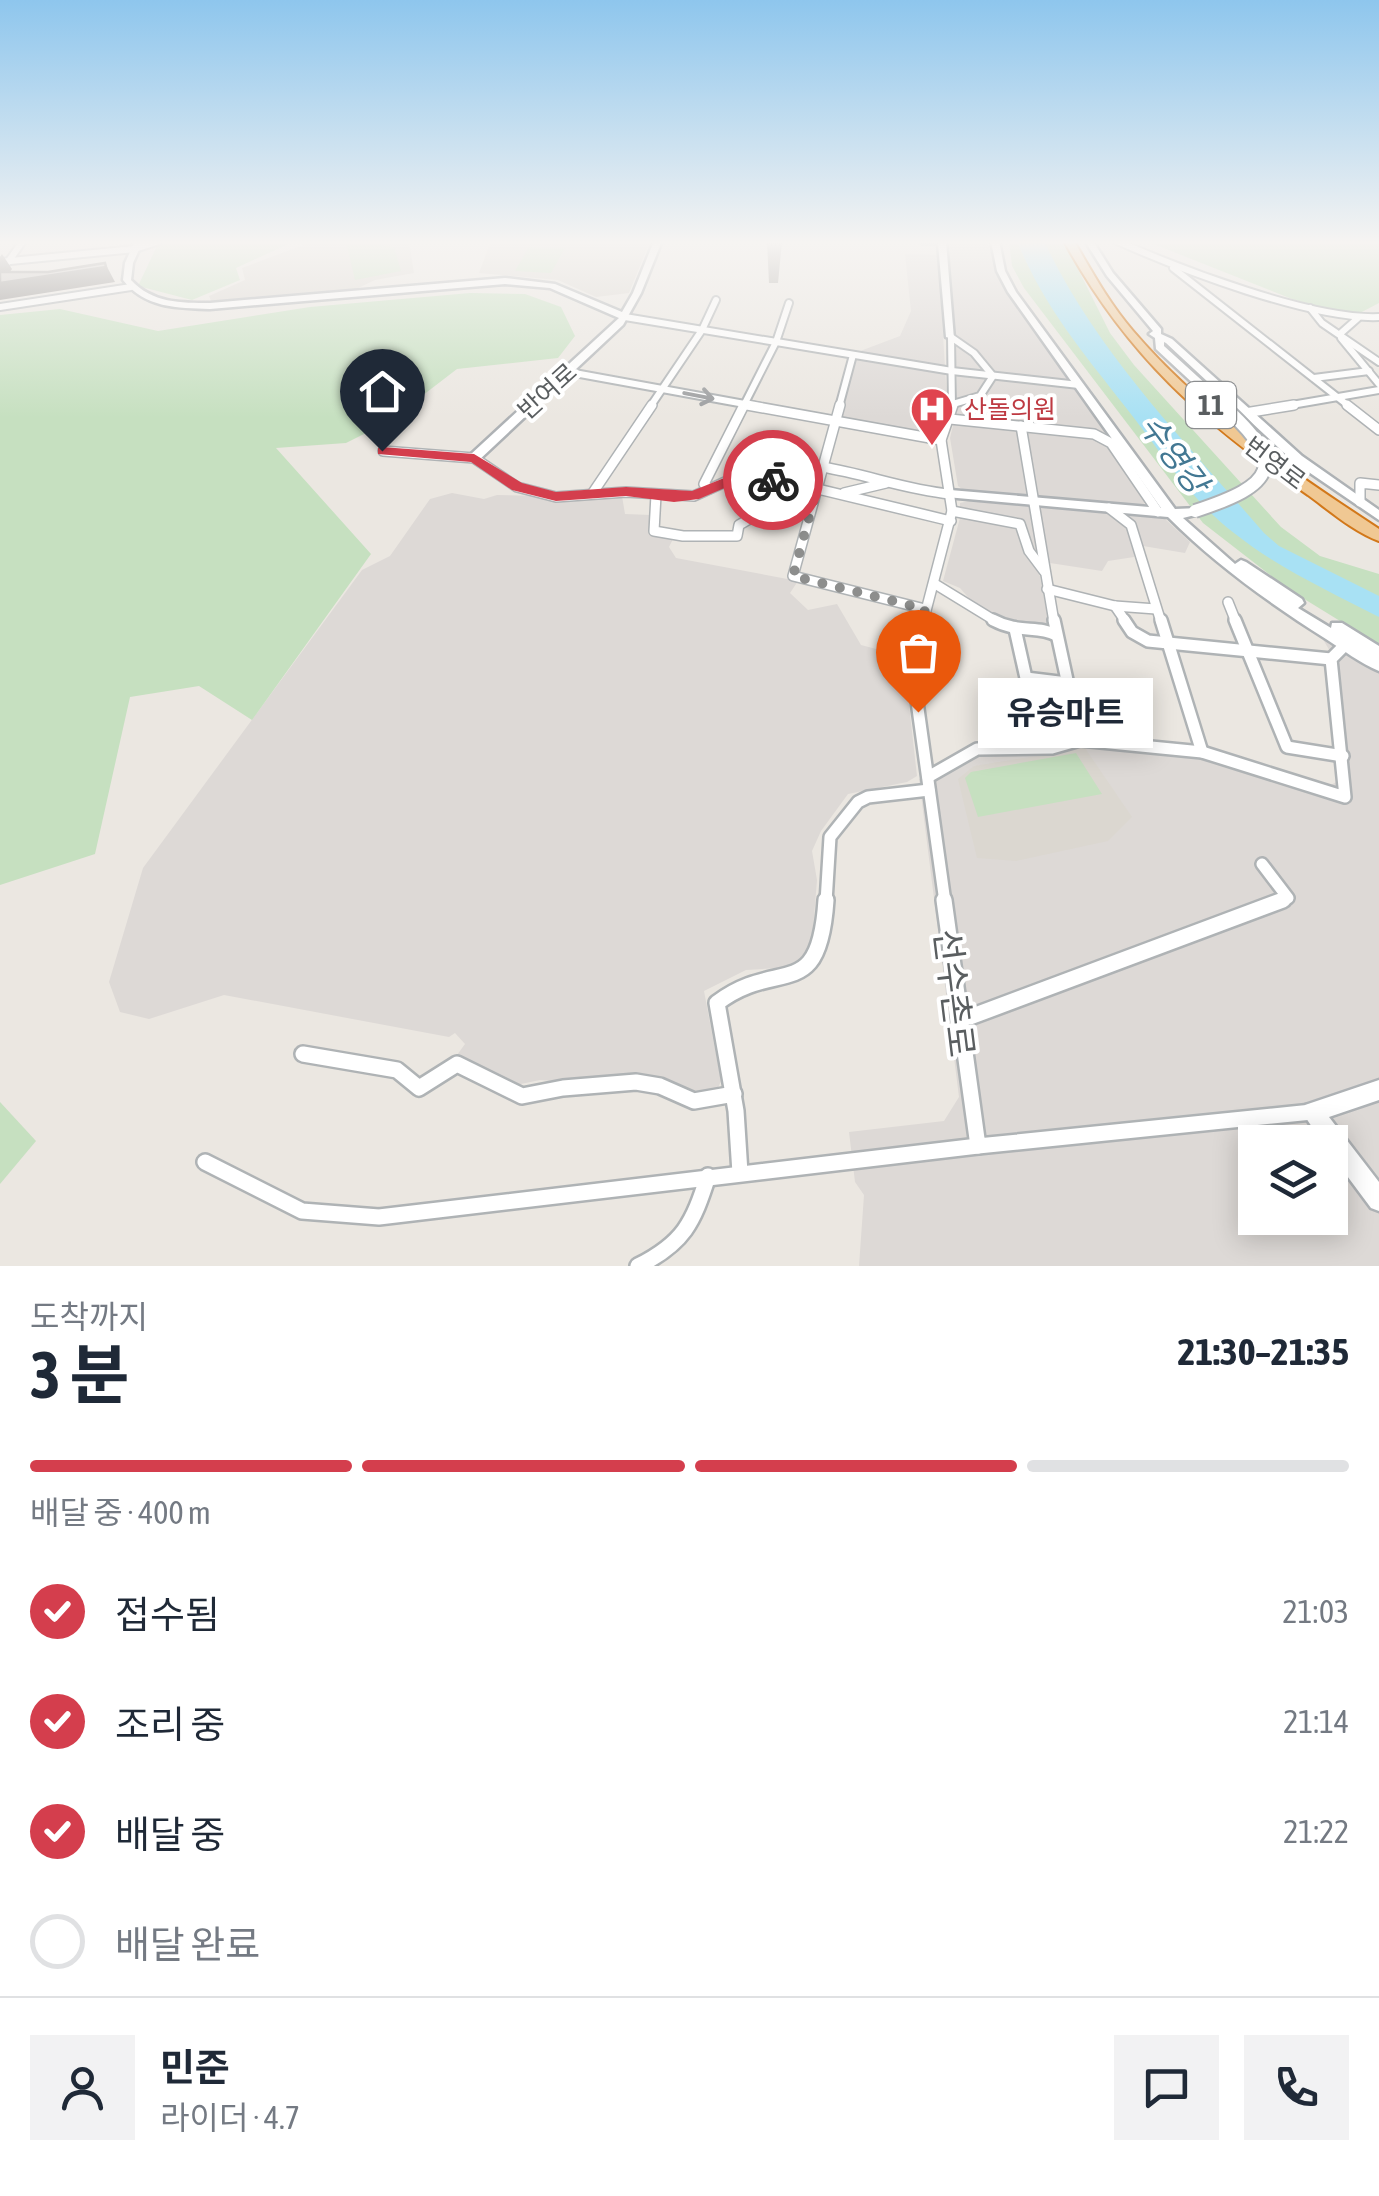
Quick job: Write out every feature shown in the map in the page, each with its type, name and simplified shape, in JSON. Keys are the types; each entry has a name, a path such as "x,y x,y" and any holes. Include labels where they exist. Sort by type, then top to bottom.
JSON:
{"highway":[{"name":"번영로","path":"1105,300 1111,312 1162,369 1242,440 1379,532"}],"main road":[{"path":"153,300 210,306 280,300"},
{"path":"588,300 624,317"},
{"path":"593,302 607,304 618,300"},
{"name":"반여로","path":"474,458 607,338 633,300"},
{"path":"948,300 951,337"},
{"path":"1018,300 1177,512 1246,569 1379,653"},
{"path":"1025,300 1198,541 1256,589 1379,664"},
{"path":"1132,300 1162,337 1298,459 1379,516"},
{"path":"593,302 605,315 607,338"},
{"path":"950,494 1177,512 1256,488 1268,469 1267,455 1252,430 1159,347 1162,337"},
{"path":"1379,1090 1312,1112 1379,1200"}],"street":[{"path":"0,308 50,300"},
{"path":"592,494 702,330 716,300"},
{"path":"1214,300 1379,430"},
{"path":"1284,300 1358,318 1379,317"},
{"path":"708,489 704,484 776,342 789,303"},
{"path":"1310,308 1322,323 1379,362"},
{"path":"624,317 952,371 1080,385"},
{"path":"1341,337 1358,318"},
{"path":"569,372 941,440 953,404 951,337"},
{"path":"951,337 974,353 993,376"},
{"path":"1245,412 1379,388 1341,337"},
{"path":"852,355 793,576 925,609"},
{"path":"1314,378 1369,371"},
{"path":"953,404 980,396 993,376"},
{"path":"950,419 1094,434 1111,443 1177,512"},
{"path":"1021,426 1047,589 1080,740"},
{"name":"선수촌로","path":"941,440 951,516 925,609 914,680 978,1146"},
{"path":"382,451 474,458 517,487 556,496 694,496 734,478 790,482 815,495"},
{"path":"822,467 875,476 915,491 950,494"},
{"path":"656,495 654,531 683,536 737,536 739,525 763,512 815,495 887,483"},
{"path":"1360,502 1360,483 1379,485"},
{"path":"837,494 951,516 1020,524 1029,552 1044,572"},
{"path":"1109,508 1131,525 1202,752"},
{"path":"935,584 961,594 979,613 1015,630 1050,629 1057,636"},
{"path":"1047,589 1115,606 1156,609"},
{"path":"1228,602 1287,748 1343,756"},
{"path":"1115,606 1138,637 1168,643 1331,659 1346,644"},
{"path":"1015,630 1026,678 1067,683"},
{"path":"740,1173 734,1094 717,1003 738,986 810,966 817,956 826,915 830,836 858,802 868,796 928,784 977,749 1052,748 1080,740 1202,752 1337,797 1347,794 1331,659"},
{"path":"958,1016 970,1018 1288,898 1262,864"},
{"path":"303,1054 397,1070 419,1088 457,1064 522,1096 550,1087 572,1090 636,1082 650,1083 698,1104 734,1094"},
{"path":"205,1162 302,1211 378,1216 708,1176 1312,1112"},
{"path":"638,1266 685,1237 708,1176"}],"shaded area":[{"path":"910,300 941,300 947,399 937,436 838,417 855,353 900,336 911,311"},
{"path":"951,300 1012,300 1150,497 1141,507 966,492 958,486 950,438 957,409"},
{"path":"452,493 484,499 497,495 539,496 567,502 622,496 625,514 651,515 651,534 674,537 669,547 676,558 798,581 790,593 808,610 837,604 861,645 903,656 899,677 908,696 917,776 907,782 848,794 821,831 812,851 817,880 812,942 805,954 795,963 778,968 746,970 704,991 721,1081 717,1090 700,1096 682,1094 648,1076 583,1083 540,1080 511,1086 457,1055 465,1044 455,1033 449,1037 224,995 149,1019 120,1012 109,982 143,868 362,570 390,556 430,499"},
{"path":"960,503 1164,518 1190,542 1185,553 1143,546 1134,550 1134,557 1108,561 1102,571 1037,561 1049,624 1020,622 1018,626 974,604 960,588 943,581 960,518"},
{"path":"1321,636 1379,672 1379,1266 859,1266 864,1195 855,1182 849,1132 944,1121 959,1097 919,779 967,747 992,741 1039,744 1084,737 1220,755 1318,792 1338,781 1331,653"},
{"path":"1085,748 1132,817 1108,841 1016,861 977,858 958,779 974,766"}],"green space":[{"path":"389,300 542,300 561,307 575,336 558,358 457,369 388,422 346,443 276,448 371,554 252,720 199,686 130,697 95,854 0,885 0,315 60,309 158,331 310,307"},
{"path":"1033,300 1094,300 1110,333 1134,365 1281,527 1320,556 1379,574 1379,645 1288,589 1203,523"},
{"path":"1296,300 1379,300 1358,314"},
{"path":"1076,753 1102,794 978,817 965,778 971,772"},
{"path":"0,1102 36,1141 0,1184"}],"water":[{"name":"수영강","path":"1047,300 1076,300 1115,358 1264,533 1279,546 1379,596 1379,617 1268,557 1206,508 1069,334"}],"way so far":[{"path":"773,480 816,492 793,576 925,609 914,680 918,712"}],"place":[{"name":"산돌의원","path":"932,447"},
{"name":"유승마트","path":"918,712"}],"route":[{"path":"382,451 474,458 517,487 566,497 626,492 674,498 694,496 734,478 773,480"}]}
